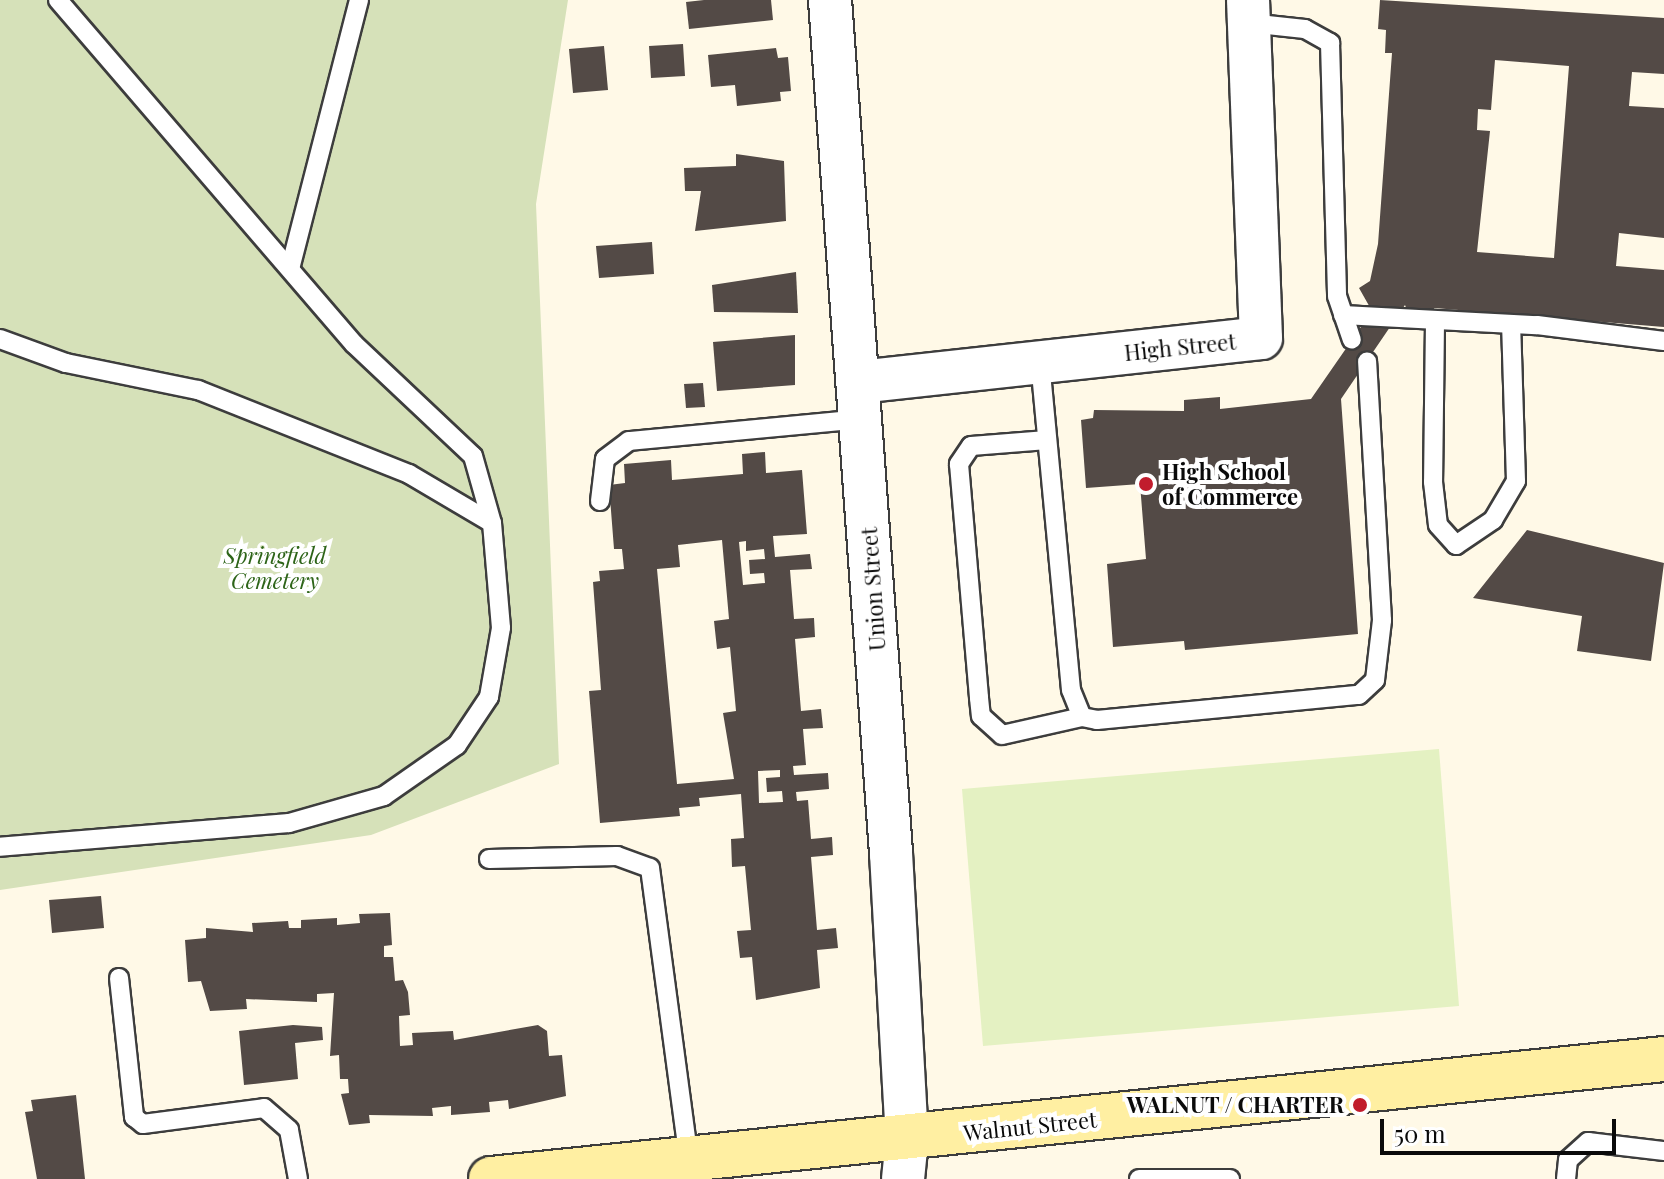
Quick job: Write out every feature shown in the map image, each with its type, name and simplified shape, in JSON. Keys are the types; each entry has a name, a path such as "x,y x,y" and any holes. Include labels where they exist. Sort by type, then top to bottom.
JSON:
{"main road":[{"name":"Walnut Street","path":"491,1179 574,1175 689,1160 905,1159 1664,1059"}],"street":[{"name":"Union Street","path":"830,0 860,401 905,1159"},
{"name":"High Street","path":"860,401 1040,362 1261,338 1249,12"}],"lane":[{"path":"0,847 289,823 384,796 457,745 489,697 501,628 492,523 473,456 354,344 291,265 58,0"},
{"path":"291,265 359,0"},
{"path":"1249,12 1305,29 1330,43 1337,296 1352,340"},
{"path":"1343,315 1511,324 1664,341"},
{"path":"1435,322 1433,482 1438,525 1456,545 1493,520 1516,481 1511,324"},
{"path":"0,339 66,363 198,390 409,474 492,523"},
{"path":"1047,440 971,446 959,464 981,716 1002,735 1082,717 1359,695 1375,680 1382,620 1367,361"},
{"path":"1040,362 1071,690 1082,717"},
{"path":"600,501 605,459 629,441 860,401"},
{"path":"489,859 617,856 650,868 689,1160"},
{"path":"119,978 134,1117 143,1124 264,1108 289,1130 298,1179"},
{"path":"1566,1179 1568,1160 1588,1142 1664,1151"},
{"path":"1139,1179 1230,1179"}],"green space":[{"name":"Springfield Cemetery","path":"0,0 568,0 536,204 559,764 371,835 0,890"},
{"path":"1439,749 1459,1006 983,1046 962,789"}],"building":[{"path":"771,0 773,20 689,29 686,2"},
{"path":"1380,0 1664,18 1664,74 1632,72 1629,106 1664,108 1664,238 1619,233 1616,266 1664,270 1664,327 1434,308 1433,315 1408,313 1405,305 1341,399 1358,634 1185,650 1184,641 1113,647 1107,564 1146,559 1140,484 1086,488 1081,420 1093,418 1094,410 1184,411 1184,400 1220,397 1220,409 1311,399 1372,311 1359,288 1370,281 1378,244 1392,53 1385,53 1386,30 1378,29","holes":["1495,60 1569,66 1554,258 1477,252 1490,131 1477,130 1478,109 1491,110"]},
{"path":"683,44 685,76 651,78 649,46"},
{"path":"604,46 608,90 573,93 569,49"},
{"path":"776,48 778,58 788,57 791,91 780,92 781,101 737,106 735,85 711,87 708,55"},
{"path":"736,154 784,161 786,221 695,231 701,191 685,191 684,168 736,166"},
{"path":"652,242 654,274 599,278 596,246"},
{"path":"796,272 798,313 714,312 712,285"},
{"path":"795,335 795,385 717,391 713,342"},
{"path":"703,383 705,407 686,408 684,384"},
{"path":"765,452 766,473 802,470 807,534 773,536 775,557 810,554 812,569 790,570 794,619 814,618 815,637 795,639 801,711 821,709 823,728 803,729 806,765 793,766 794,775 828,773 829,789 796,792 797,801 808,800 811,839 832,837 833,855 811,857 817,930 836,928 838,948 817,950 820,988 756,1000 752,957 740,958 737,931 751,930 745,866 732,867 731,839 744,838 741,794 699,798 700,806 679,808 680,816 600,823 589,691 601,690 593,582 600,581 599,571 624,569 622,549 614,549 609,485 625,483 624,464 671,460 672,480 743,474 742,454","holes":["722,540 729,619 714,621 717,649 730,647 736,711 723,713 734,779 677,784 657,569 680,567 678,545","746,541 746,551 764,549 765,559 749,560 750,574 764,573 765,583 743,585 739,542","780,770 780,777 766,778 767,792 782,791 783,802 759,803 758,771"]},
{"path":"1527,530 1664,563 1651,661 1577,651 1582,616 1473,598"},
{"path":"101,896 104,928 52,933 49,900"},
{"path":"390,913 392,945 384,946 384,957 393,957 395,981 403,980 408,992 410,1015 399,1016 400,1046 413,1045 412,1033 453,1031 454,1040 538,1025 547,1031 549,1056 562,1055 566,1096 509,1109 508,1100 489,1102 490,1112 451,1115 451,1106 432,1108 433,1116 369,1115 370,1123 349,1125 341,1094 349,1093 348,1079 340,1079 339,1055 330,1056 334,993 317,994 317,1002 246,999 247,1009 210,1011 201,981 188,982 185,940 206,938 206,928 253,932 252,923 288,921 289,928 301,928 301,920 337,918 337,925 360,923 359,914"},
{"path":"293,1025 322,1027 323,1040 295,1043 298,1079 244,1085 239,1031"},
{"path":"76,1095 85,1179 37,1179 25,1112 33,1111 31,1100"}],"place":[{"name":"High School of Commerce","path":"1146,484"},
{"name":"WALNUT / CHARTER","path":"1360,1105"}]}
